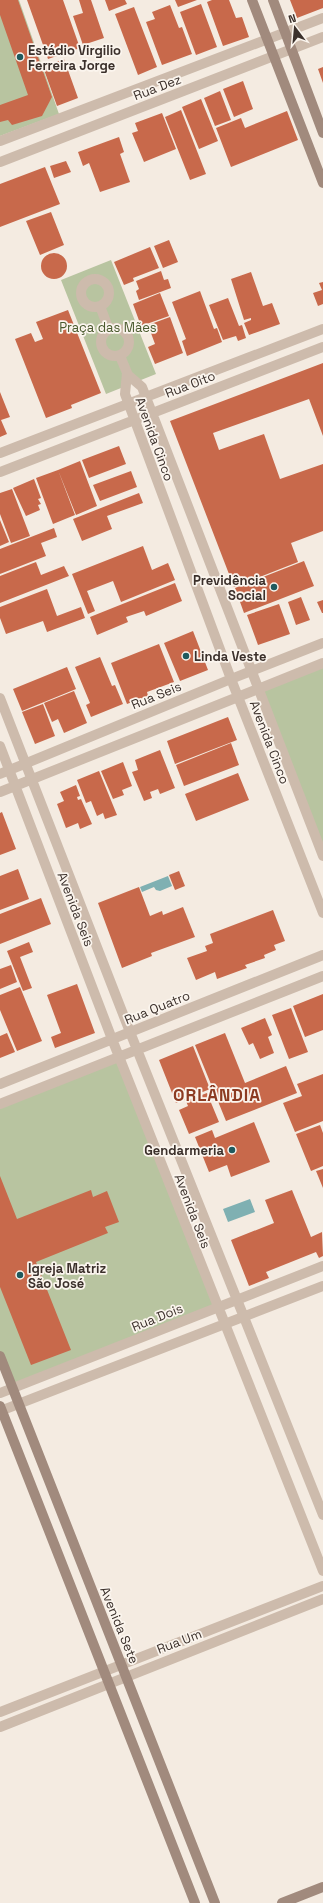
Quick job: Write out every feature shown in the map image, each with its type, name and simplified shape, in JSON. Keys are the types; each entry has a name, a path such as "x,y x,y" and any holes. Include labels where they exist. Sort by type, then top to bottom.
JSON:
{"street":[{"path":"252,0 323,184"},
{"path":"273,0 323,133"},
{"name":"Rua Dez","path":"0,141 323,18"},
{"name":"Rua Dez","path":"0,162 323,37"},
{"path":"100,306 110,330"},
{"name":"Rua Oito","path":"0,453 323,329"},
{"path":"110,330 122,330 128,337 129,345 120,356 111,356 106,354 102,346 102,336 110,330"},
{"name":"Rua Oito","path":"0,472 323,347"},
{"path":"120,356 127,373"},
{"name":"Avenida Cinco","path":"127,373 140,384 146,397 257,689 323,856"},
{"name":"Avenida Cinco","path":"127,373 125,394 128,404 231,679 323,914"},
{"name":"Rua Seis","path":"5,772 231,679 323,643"},
{"path":"0,792 323,663"},
{"name":"Avenida Seis","path":"0,698 130,1032 323,1515"},
{"name":"Avenida Seis","path":"0,746 5,772 16,785 118,1056 323,1571"},
{"name":"Rua Quatro","path":"0,1084 323,955"},
{"path":"0,1104 323,976"},
{"name":"Rua Dois","path":"0,1393 323,1266"},
{"path":"195,1903 0,1409 225,1325 323,1286"},
{"name":"Avenida Sete","path":"0,1356 215,1903"},
{"name":"Rua Um","path":"0,1712 323,1586"},
{"name":"Rua Um","path":"0,1727 323,1599"},
{"path":"282,1903 323,1887"}],"green space":[{"name":"Estádio Virgilio Ferreira Jorge","path":"0,0 19,0 59,114 0,136"},
{"name":"Praça das Mães","path":"111,260 156,374 106,394 61,280"},
{"path":"323,663 323,856 257,689"},
{"path":"118,1056 218,1307 13,1389 0,1356 0,1104"}],"water":[{"path":"168,876 172,886 160,891 156,890 154,887 142,892 140,887"},
{"path":"250,1199 255,1212 228,1222 223,1209"}],"building":[{"name":"Estádio Virgilio Ferreira Jorge","path":"0,0 18,0 52,97 42,116 12,125 8,120 0,122 0,105 28,95 0,15"},
{"path":"27,0 63,0 80,48 48,59"},
{"path":"79,0 91,0 104,38 83,45 73,16 83,13"},
{"path":"105,0 125,0 127,4 109,11"},
{"path":"175,0 197,0 178,7"},
{"path":"212,0 229,0 236,18 242,17 249,37 223,46 207,2"},
{"path":"290,0 323,0 323,8 297,18"},
{"path":"201,4 217,47 196,55 180,12"},
{"path":"170,5 179,28 182,27 192,54 162,65 146,22 155,19 152,12"},
{"path":"134,7 157,67 138,75 115,14"},
{"path":"64,59 78,98 57,106 43,67"},
{"path":"323,67 323,83 318,69"},
{"path":"243,81 253,109 234,117 223,89"},
{"path":"220,91 231,120 215,126 204,98"},
{"path":"201,99 218,141 199,149 182,107"},
{"path":"181,110 206,174 190,180 165,117"},
{"path":"287,111 298,140 231,167 216,128 241,118 245,128"},
{"path":"162,113 176,149 144,162 132,133 138,131 135,123"},
{"path":"119,137 124,152 120,154 130,182 100,192 89,163 83,166 78,152"},
{"path":"66,161 71,172 54,178 50,166"},
{"path":"45,167 60,204 0,227 0,184"},
{"path":"51,212 64,245 40,255 26,221"},
{"path":"169,240 178,262 163,268 154,246"},
{"path":"150,247 159,268 133,278 134,281 124,285 114,262"},
{"path":"54,253 63,257 67,266 63,275 54,279 45,275 41,266 45,257"},
{"path":"161,271 164,280 168,279 171,288 139,300 136,291 139,289 136,281"},
{"path":"251,272 263,306 272,303 280,324 249,335 244,323 251,320 251,318 244,320 231,279"},
{"path":"323,282 323,304 318,306 313,293 322,290 319,283"},
{"path":"200,291 214,329 217,328 222,342 187,356 182,341 186,339 172,302"},
{"path":"160,293 169,316 141,326 133,304"},
{"path":"228,298 239,326 242,325 246,338 238,341 236,336 223,340 209,305"},
{"path":"68,310 101,393 71,405 72,408 46,418 15,339 31,333 35,342 43,339 36,322"},
{"path":"170,317 183,353 155,364 148,347 155,344 148,325"},
{"path":"323,363 323,436 309,399 213,433 219,450 264,434 280,479 323,464 323,531 291,543 298,562 234,587 170,421"},
{"path":"0,392 10,417 1,420 7,434 0,437"},
{"path":"119,446 126,464 89,478 82,460"},
{"path":"80,461 97,506 76,515 58,470"},
{"path":"58,470 75,515 53,524 36,478"},
{"path":"131,471 137,487 100,501 93,485"},
{"path":"34,479 41,498 38,499 41,504 38,505 40,510 26,516 13,488"},
{"path":"12,489 30,536 11,543 0,514 0,493"},
{"path":"139,493 143,503 107,516 112,529 82,541 73,519"},
{"path":"0,520 9,542 0,546"},
{"path":"54,528 57,537 41,543 46,556 0,574 0,549"},
{"path":"143,546 152,570 168,563 175,580 121,602 113,581 87,591 95,611 88,614 72,574"},
{"name":"Previdência Social","path":"304,561 314,586 244,613 235,588"},
{"path":"36,562 41,575 64,566 69,576 0,603 0,576"},
{"path":"175,583 182,601 146,616 144,611 126,617 128,622 97,635 90,617"},
{"path":"47,589 57,616 81,607 85,618 47,632 43,621 6,634 0,618 0,607"},
{"path":"301,597 310,620 296,625 288,602"},
{"path":"323,600 323,613 322,613 317,602"},
{"path":"279,604 290,634 258,645 247,615"},
{"name":"Linda Veste","path":"193,631 208,670 180,681 164,643"},
{"path":"159,644 174,682 147,692 148,696 127,704 111,663"},
{"path":"100,657 112,686 115,685 123,704 91,717 86,705 90,703 75,667"},
{"path":"67,667 76,689 22,711 13,689"},
{"path":"74,691 87,723 64,733 58,719 52,722 44,703"},
{"path":"43,704 55,736 35,744 22,712"},
{"path":"228,717 237,740 175,764 167,741"},
{"path":"231,743 239,765 184,786 176,765"},
{"path":"160,750 175,788 160,794 158,789 150,792 152,798 144,801 132,772 138,770 135,760"},
{"path":"123,762 132,786 122,790 124,795 113,799 101,771"},
{"path":"99,771 117,815 105,819 103,813 97,816 91,801 86,803 77,780"},
{"path":"238,773 249,800 196,821 185,794"},
{"path":"76,785 80,796 77,797 78,800 81,799 92,824 80,829 78,823 66,828 57,804 64,801 60,792"},
{"path":"2,812 16,849 0,855 0,813"},
{"path":"18,869 29,899 0,910 0,876"},
{"path":"179,871 185,886 175,890 169,875"},
{"path":"139,887 150,916 162,911 163,915 183,907 195,937 151,953 152,956 122,968 98,903"},
{"path":"41,898 51,924 0,944 0,914"},
{"path":"273,910 285,941 274,945 276,950 264,955 265,958 245,965 247,968 217,979 215,972 196,980 187,958 207,951 205,946 213,943 210,934"},
{"path":"29,942 33,952 20,957 32,988 23,991 7,951"},
{"path":"11,965 17,982 0,989 0,969"},
{"path":"77,984 95,1033 55,1048 51,1037 61,1033 47,995"},
{"path":"20,987 42,1041 17,1051 0,1010 0,995"},
{"path":"323,994 323,1030 305,1037 293,1006"},
{"path":"291,1008 308,1052 289,1059 272,1015"},
{"path":"265,1018 272,1035 268,1037 274,1053 260,1059 253,1043 249,1045 241,1028"},
{"path":"7,1033 15,1052 0,1058 0,1036"},
{"path":"225,1033 245,1083 286,1066 297,1093 226,1121 195,1045"},
{"path":"193,1046 210,1089 176,1103 159,1060"},
{"path":"323,1074 323,1121 295,1132 283,1103 302,1096 297,1084"},
{"path":"207,1093 219,1122 189,1134 179,1110 188,1106 186,1101"},
{"name":"Gendarmeria","path":"254,1122 270,1162 231,1177 227,1165 209,1172 195,1137 212,1130 215,1138"},
{"path":"320,1125 323,1133 323,1166 311,1171 296,1134"},
{"path":"323,1169 323,1188 316,1171"},
{"name":"Igreja Matriz São José","path":"0,1176 17,1219 91,1190 93,1197 107,1191 119,1222 105,1227 108,1233 36,1262 71,1350 31,1365 0,1287"},
{"path":"292,1190 311,1237 322,1232 323,1256 319,1258 316,1252 266,1272 269,1278 249,1286 231,1240 274,1223 265,1200"}],"place":[{"name":"Estádio Virgilio Ferreira Jorge","path":"20,57"},
{"name":"Previdência Social","path":"274,587"},
{"name":"Linda Veste","path":"186,656"},
{"name":"Gendarmeria","path":"232,1150"},
{"name":"Igreja Matriz São José","path":"20,1275"}],"district":[{"name":"ORLÂNDIA","path":"217,1095"}]}
